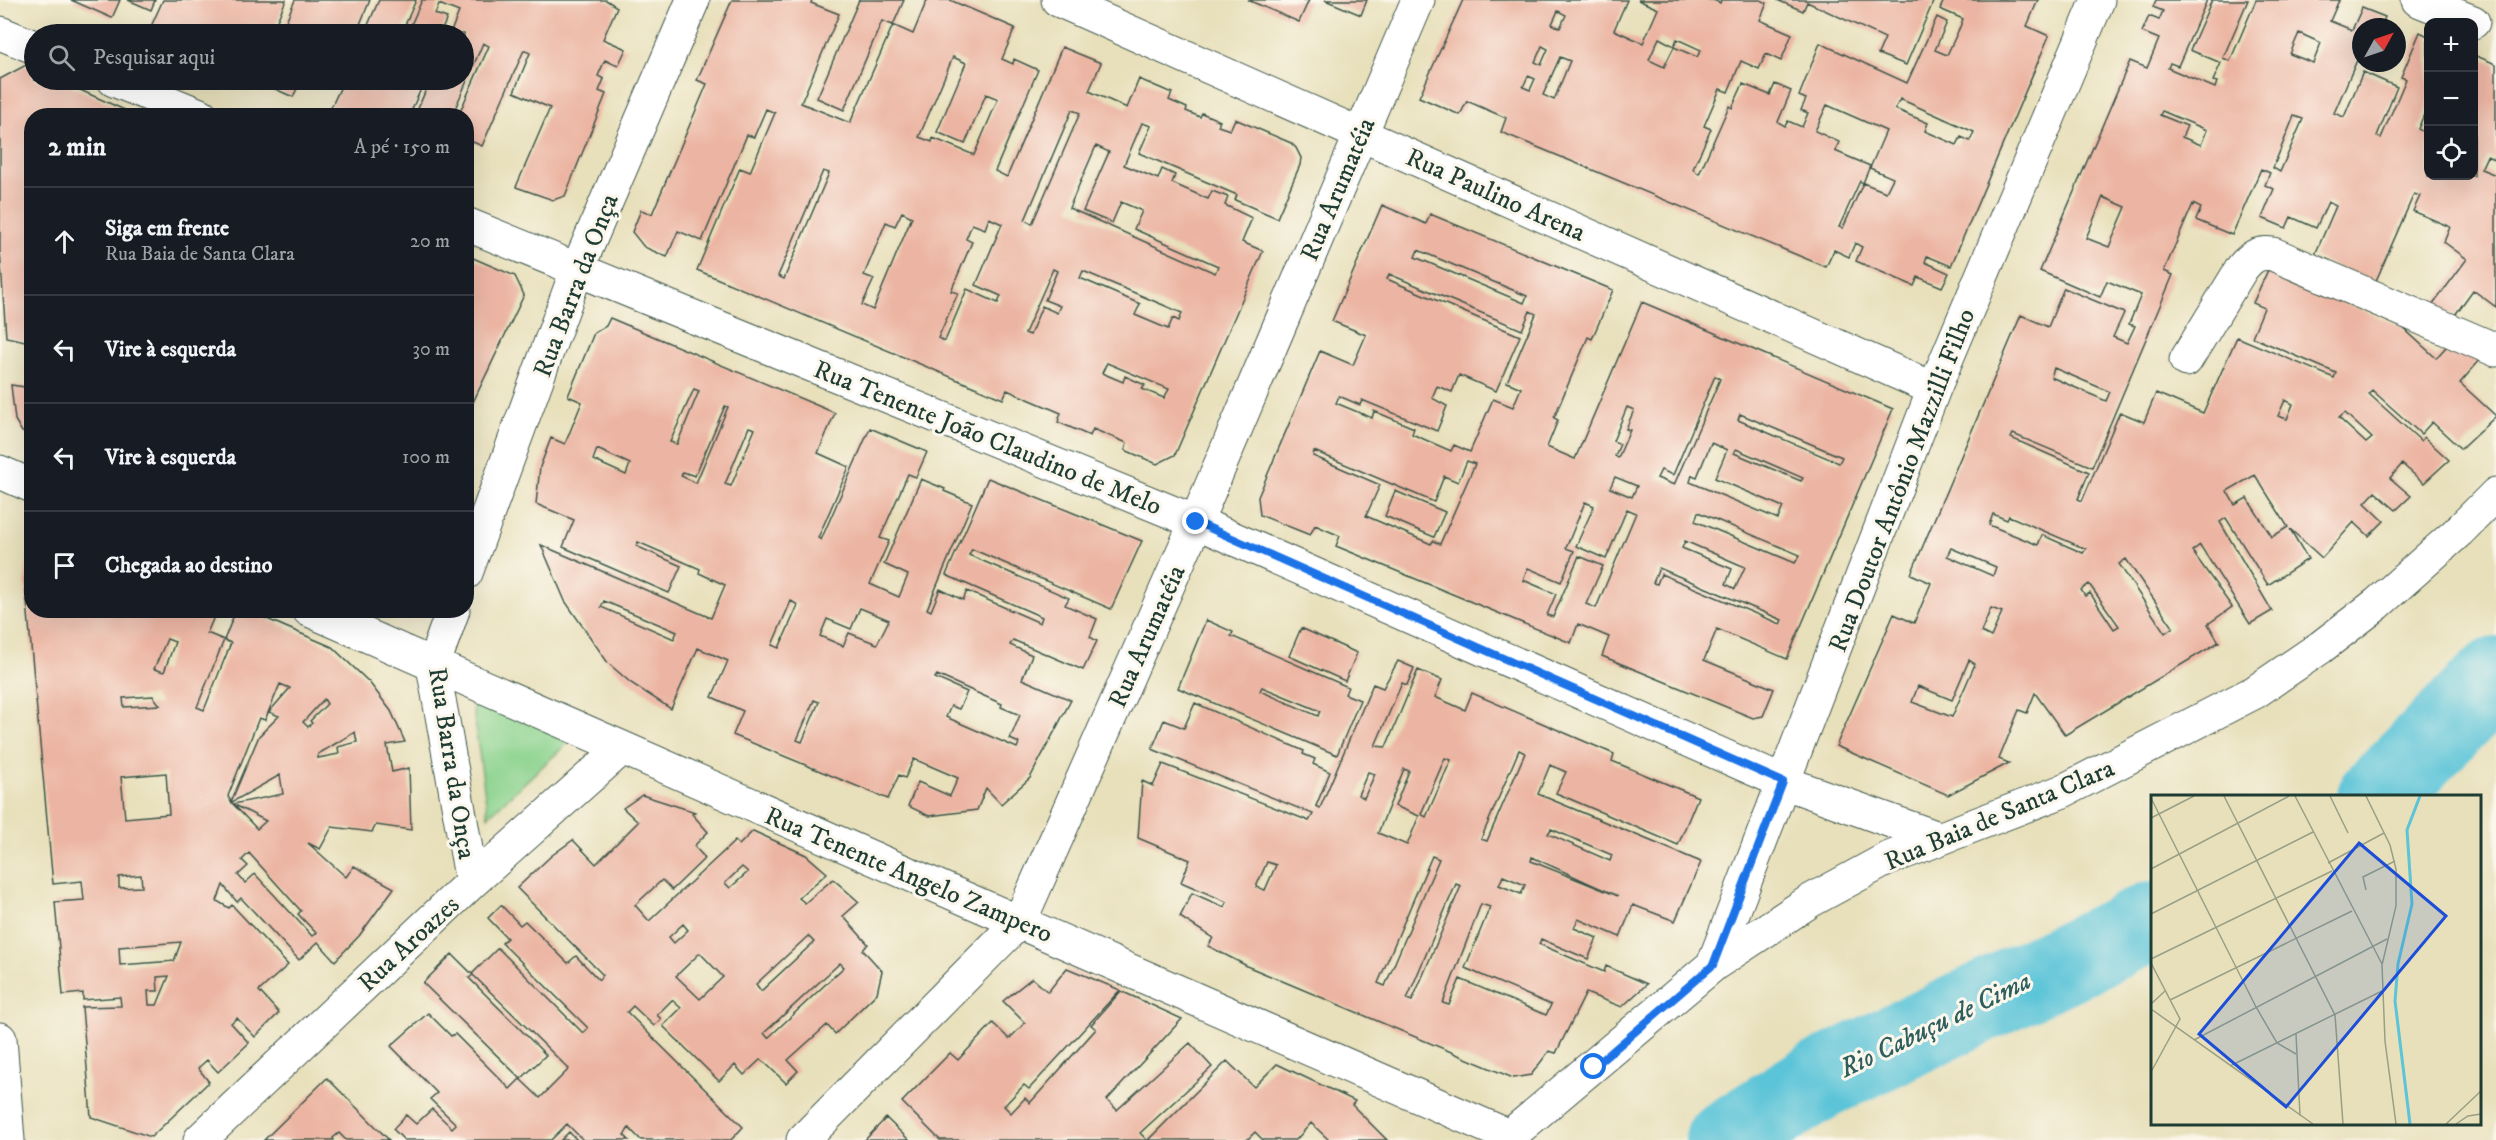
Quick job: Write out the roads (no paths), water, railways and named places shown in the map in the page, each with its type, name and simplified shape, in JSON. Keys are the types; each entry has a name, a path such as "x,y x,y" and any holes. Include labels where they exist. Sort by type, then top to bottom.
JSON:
{"street":[{"name":"Rua Barra da Onça","path":"474,551 577,270 693,0"},
{"name":"Rua Paulino Arena","path":"1058,0 1934,388"},
{"name":"Rua Arumatéia","path":"803,1140 1020,921 1196,522 1418,0"},
{"name":"Rua Doutor Antônio Mazzilli Filho","path":"1713,965 1934,388 2098,0"},
{"path":"2418,0 2461,18"},
{"path":"2478,25 2496,32"},
{"path":"0,33 24,43"},
{"path":"138,90 182,108"},
{"name":"Rua Tenente João Claudino de Melo","path":"474,227 1196,522 1783,782 1938,838"},
{"path":"2186,360 2242,268 2251,257 2262,252 2273,254 2496,350"},
{"path":"0,472 24,482"},
{"name":"Rua Baia de Santa Clara","path":"1507,1138 1713,965 1810,901 1887,859 2063,791 2255,692 2321,647 2377,604 2459,531 2496,494"},
{"name":"Rua Tenente Angelo Zampero","path":"327,618 621,750 1020,921 1507,1138"},
{"name":"Rua Barra da Onça","path":"450,618 433,666 472,882"},
{"name":"Rua Aroazes","path":"200,1140 472,882 621,750"},
{"path":"0,1039 8,1140"}],"waterway":[{"name":"Rio Cabuçu de Cima","path":"2378,795 2496,677"},
{"name":"Rio Cabuçu de Cima","path":"1725,1140 1822,1079 2151,921"}]}
